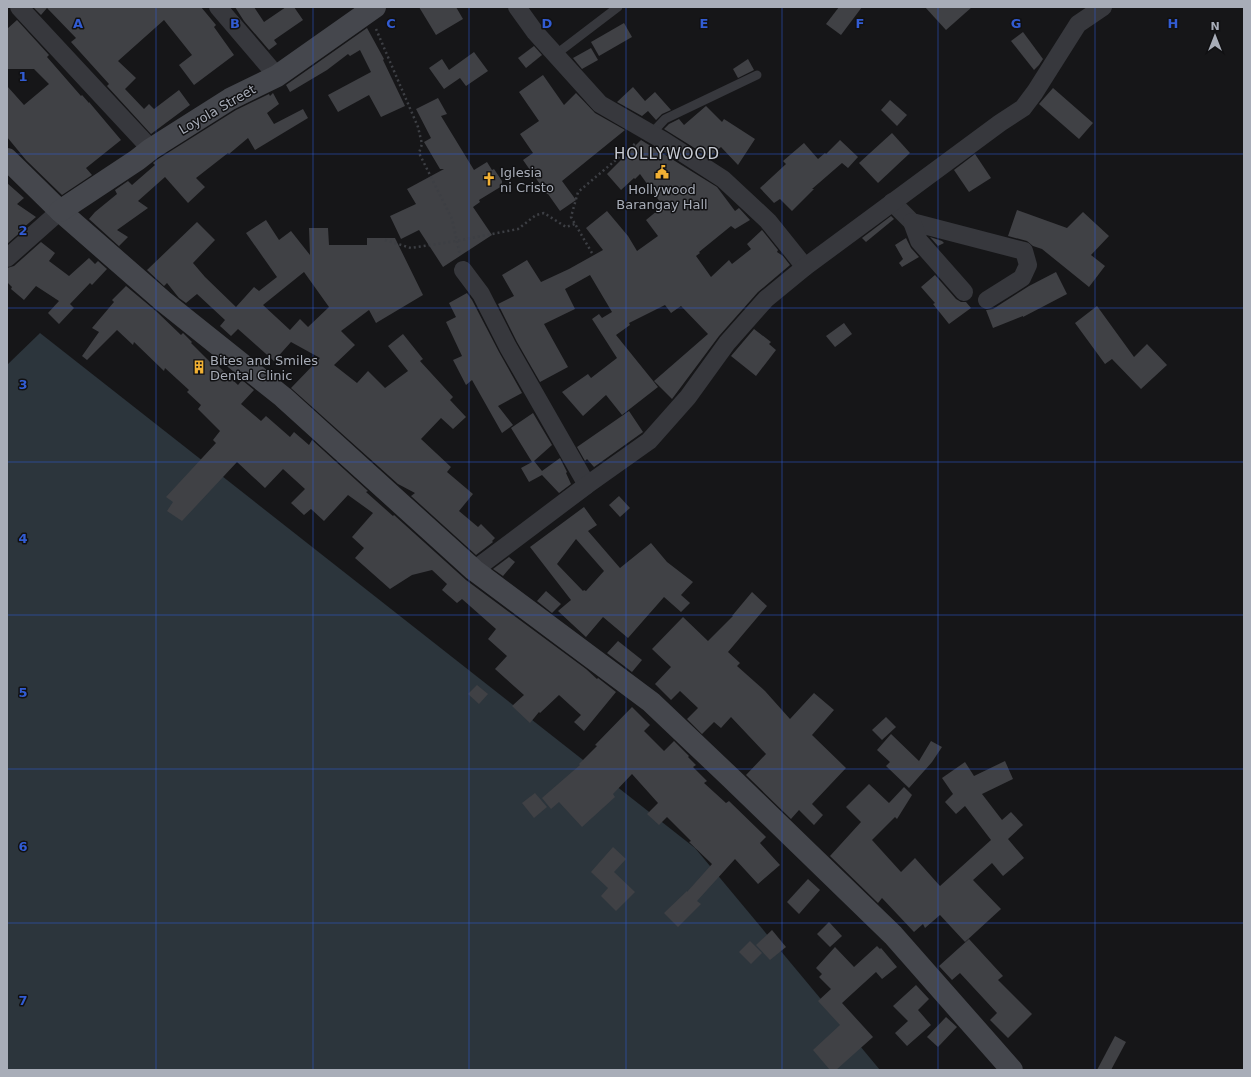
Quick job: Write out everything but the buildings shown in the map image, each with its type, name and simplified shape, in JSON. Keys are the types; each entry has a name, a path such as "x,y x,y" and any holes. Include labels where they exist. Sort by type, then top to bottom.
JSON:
{"street":[{"path":"19,7 151,149"},
{"path":"218,7 276,76"},
{"path":"517,7 535,32 600,104 650,133 723,180 768,221 805,267"},
{"path":"474,570 587,485 649,441 688,397 736,332 766,299 805,267 892,202 1000,123 1023,108 1035,92 1078,24 1103,7"},
{"name":"Loyola Street","path":"60,211 137,160 151,149 230,99 276,76 372,9"},
{"path":"7,159 60,211 163,301 283,397 474,570 651,702 732,778 893,935 1012,1070"},
{"path":"892,202 912,222 920,241 964,292"},
{"path":"7,258 60,211"},
{"path":"912,222 1024,251 1028,265 1022,278 987,300"},
{"path":"463,270 481,294 508,347 587,485"}],"lane":[{"path":"555,55 618,7"},
{"path":"650,133 665,119 757,75"}],"path":[{"path":"372,9 418,127 422,144 419,153 452,219 463,270"},
{"path":"592,253 571,218 578,192 650,133"},
{"path":"385,240 411,248 456,241 518,229 536,215 544,214 566,226 575,224"}],"shaded area":[{"path":"40,333 695,848 880,1070 7,1070 7,365"}],"place":[{"name":"Hollywood Barangay Hall","path":"662,172"},
{"name":"Iglesia ni Cristo","path":"489,179"},
{"name":"Bites and Smiles Dental Clinic","path":"199,367"}],"district":[{"name":"HOLLYWOOD","path":"667,154"}]}
